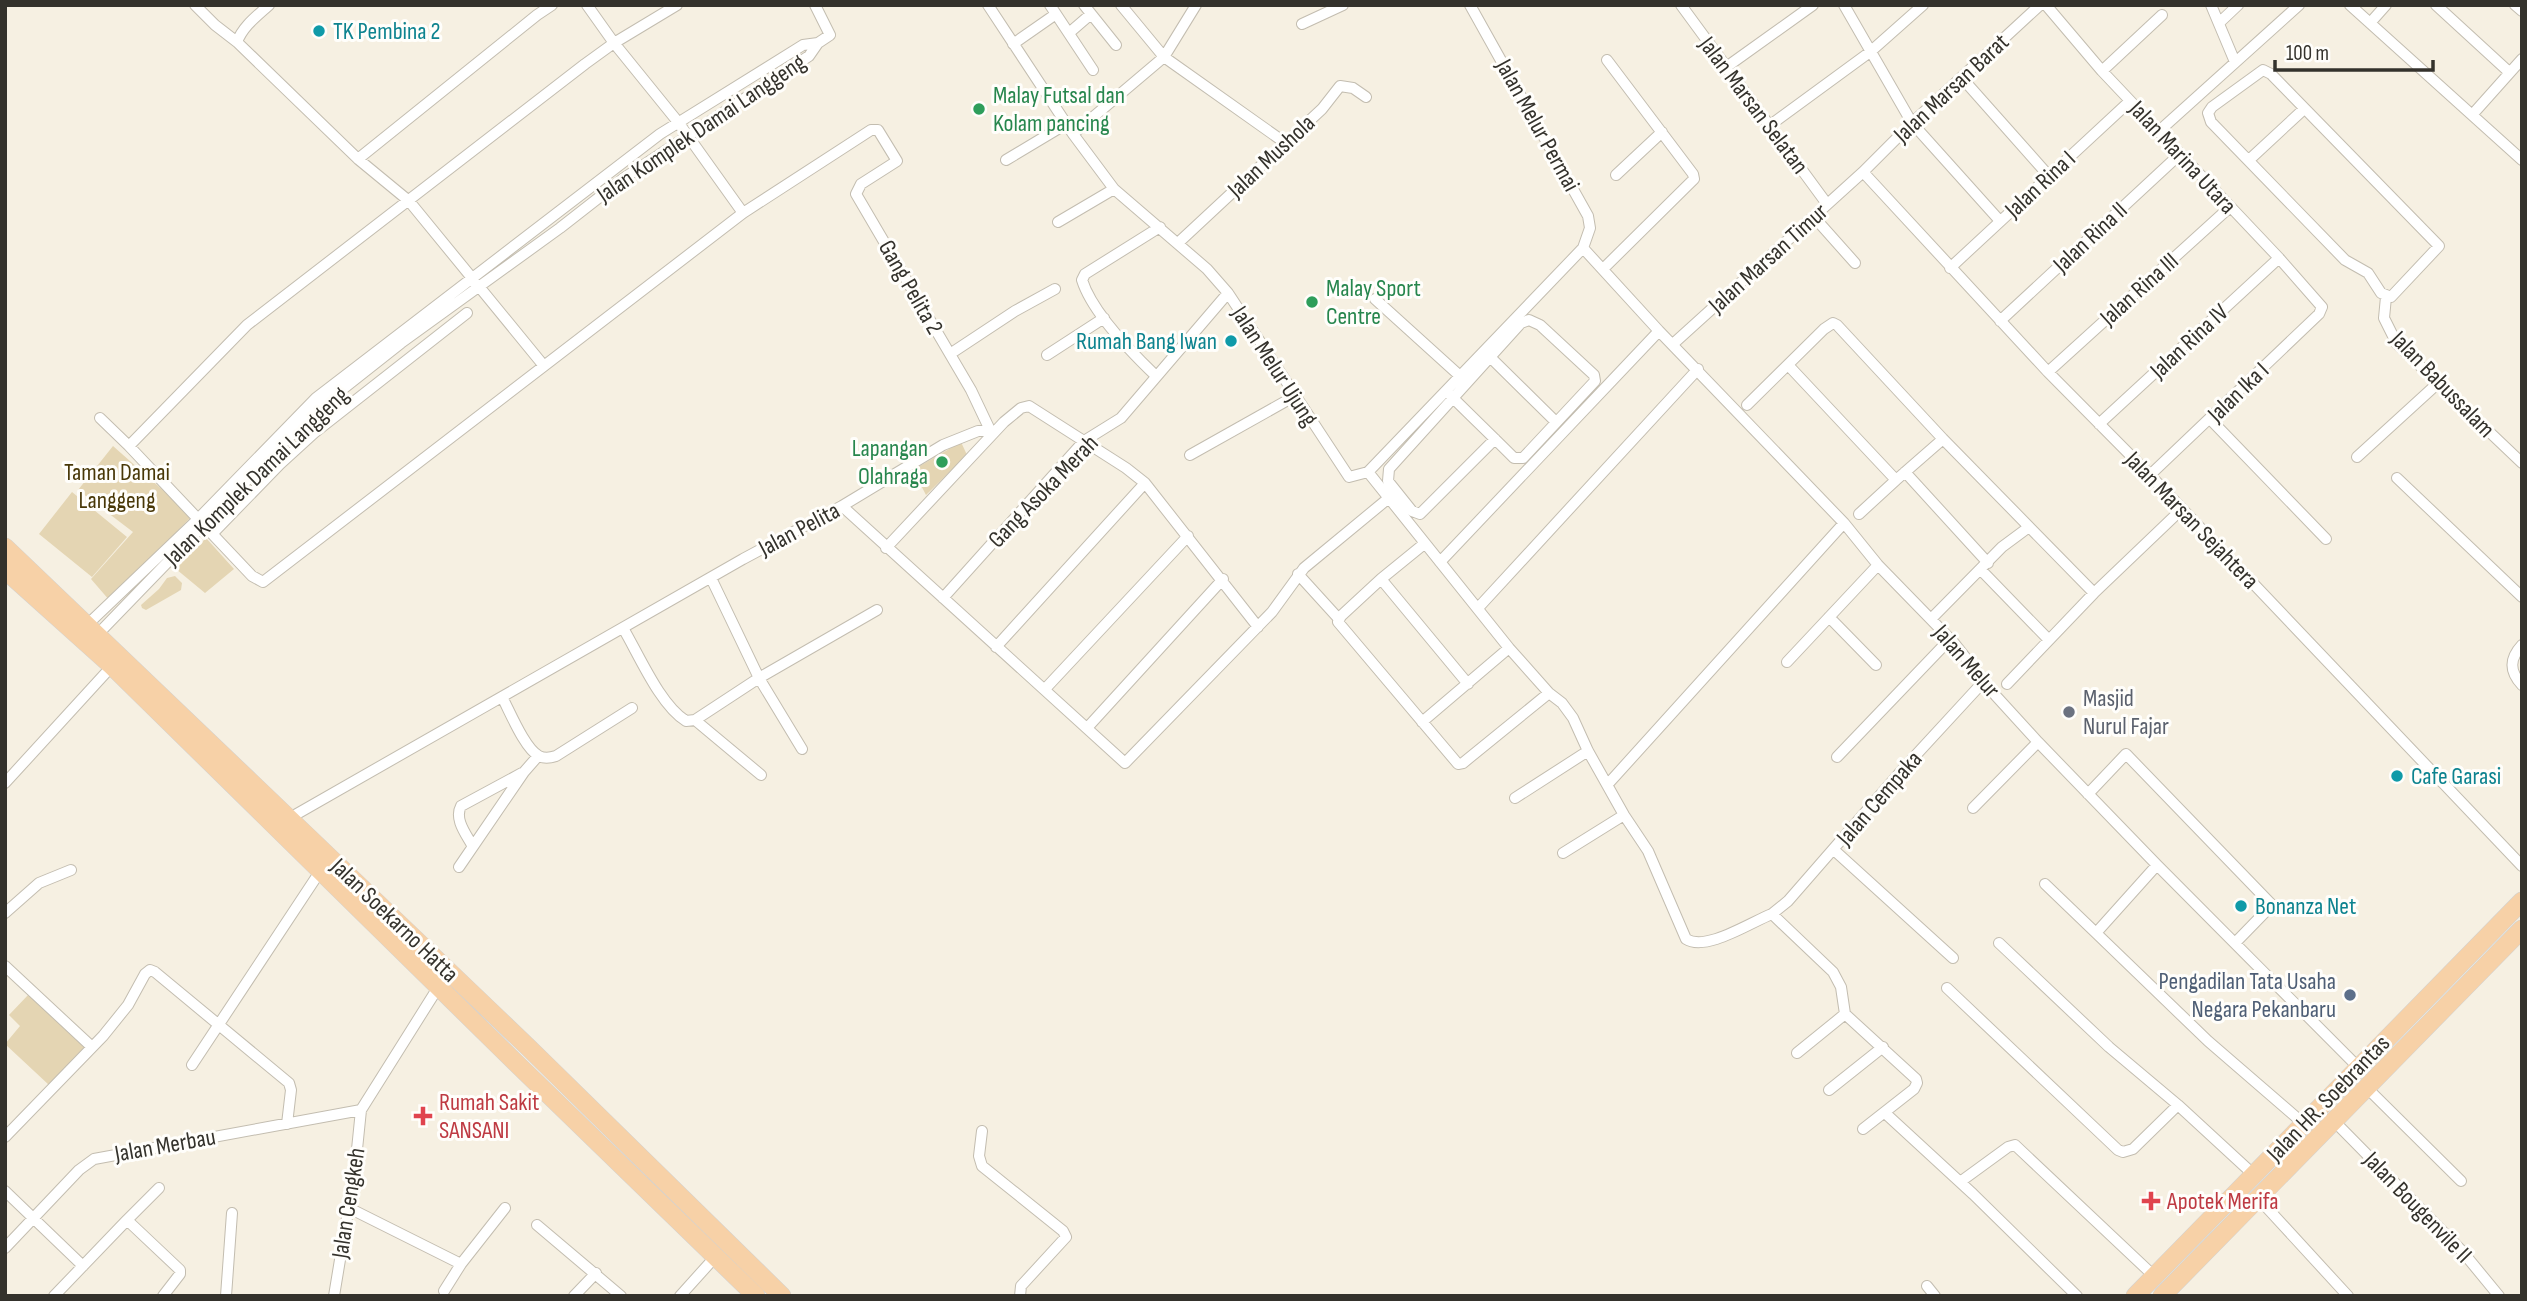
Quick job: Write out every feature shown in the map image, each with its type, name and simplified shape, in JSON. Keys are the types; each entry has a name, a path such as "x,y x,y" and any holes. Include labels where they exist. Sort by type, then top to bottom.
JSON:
{"main road":[{"name":"Jalan Soekarno Hatta","path":"5,547 289,819 756,1296"},
{"name":"Jalan Soekarno Hatta","path":"5,570 112,666 439,986 499,1033 782,1296"},
{"name":"Jalan HR. Soebrantas","path":"2135,1296 2522,901"},
{"name":"Jalan HR. Soebrantas","path":"2162,1296 2522,929"}],"street":[{"path":"195,5 358,159 409,201 544,366"},
{"path":"237,42 245,28 269,5"},
{"path":"358,159 552,5"},
{"path":"100,418 252,576 263,582 743,213 678,122 587,5"},
{"path":"129,446 247,325 614,43 677,5"},
{"path":"815,5 830,35 818,43"},
{"name":"Jalan Melur Ujung","path":"988,5 1066,124 1114,189 1207,269 1228,293 1347,476 1368,472"},
{"path":"1121,5 1164,57 1284,142"},
{"path":"1073,134 1164,57 1196,5"},
{"path":"1302,24 1343,5"},
{"name":"Jalan Melur Permai","path":"1470,5 1588,216 1590,228 1583,248"},
{"name":"Jalan Marsan Selatan","path":"1681,5 1828,204"},
{"path":"1725,68 1813,5"},
{"path":"1844,5 1912,123 2000,221"},
{"path":"1769,126 1870,52 1923,5"},
{"name":"Jalan Marsan Barat","path":"1863,172 2040,5"},
{"name":"Jalan Marina Utara","path":"2046,5 2102,71 2322,307"},
{"path":"2211,5 2235,62"},
{"path":"2219,23 2238,5"},
{"path":"2158,132 2299,5"},
{"path":"2350,5 2522,160"},
{"path":"2370,23 2386,5"},
{"path":"2436,5 2510,72"},
{"path":"2515,5 2522,11"},
{"path":"1013,44 1053,10 1093,70"},
{"path":"1069,33 1088,10 1116,45"},
{"path":"2102,71 2162,15"},
{"name":"Jalan Komplek Damai Langgeng","path":"276,445 612,169 733,87 803,45 818,43"},
{"name":"Jalan Komplek Damai Langgeng","path":"93,630 276,445 316,398 403,330 560,228 624,178 809,56 818,43"},
{"path":"2472,115 2522,59"},
{"path":"1602,269 1693,182 1693,174 1607,60"},
{"path":"2263,70 2272,74 2304,109 2439,246 2395,294 2386,297 2368,273 2345,260 2211,122 2208,113 2212,107 2263,70"},
{"path":"1962,78 2049,176"},
{"name":"Jalan Mushola","path":"1178,243 1322,109 1340,86 1349,86 1366,97"},
{"path":"733,87 739,100"},
{"name":"Jalan Rina I","path":"1951,268 2130,101"},
{"path":"2249,160 2304,109"},
{"path":"1006,160 1066,124"},
{"name":"Gang Pelita 2","path":"743,213 871,130 878,130 897,161 861,184 856,194 993,430"},
{"path":"1616,175 1662,132"},
{"name":"Jalan Rina II","path":"2000,321 2180,154"},
{"name":"Jalan Marsan Timur","path":"1673,344 1863,172"},
{"name":"Jalan Marsan Sejahtera","path":"1863,172 2048,372 2150,475 2522,866"},
{"path":"1058,222 1114,189"},
{"name":"Jalan Rina III","path":"2048,372 2230,206"},
{"path":"552,217 560,228"},
{"path":"1814,217 1855,263"},
{"path":"1156,376 1124,345 1104,318 1083,284 1083,277 1160,227"},
{"path":"1495,439 1420,514 1412,511 1388,481 1387,473 1460,376 1583,248"},
{"name":"Jalan Melur","path":"1583,248 1844,523 1878,565 1950,639 2038,742 2358,1067"},
{"name":"Jalan Rina IV","path":"2099,424 2279,258"},
{"path":"950,354 1015,311 1055,289"},
{"name":"Gang Asoka Merah","path":"943,598 1084,441 1121,418 1228,293"},
{"name":"Jalan Babussalam","path":"2386,297 2384,318 2397,344 2522,463"},
{"path":"1375,299 1460,376"},
{"name":"Jalan Ika I","path":"2150,475 2319,314 2322,307"},
{"path":"213,533 288,456 467,313"},
{"path":"1047,355 1104,318"},
{"path":"1449,394 1514,458 1523,458 1595,381 1594,375 1534,321 1521,323 1490,357 1449,394 1368,472 1509,648 1567,709 1624,815 1563,853"},
{"path":"1747,405 1824,329 1829,325 1837,325 1943,439 2094,593"},
{"path":"1440,562 1659,331"},
{"path":"401,343 411,356"},
{"path":"1490,357 1556,422"},
{"path":"1788,365 1895,480"},
{"path":"1478,608 1698,369"},
{"path":"2357,457 2437,384"},
{"path":"1190,455 1295,397"},
{"path":"326,403 334,417"},
{"name":"Jalan Pelita","path":"289,819 842,506 943,445 978,431 993,430 1017,411 1029,406 1145,484 1223,579 1258,627"},
{"path":"2210,419 2326,539"},
{"path":"886,548 993,430"},
{"path":"1859,513 1943,439"},
{"path":"276,445 288,456"},
{"path":"1905,472 2049,640"},
{"path":"2397,478 2522,597"},
{"path":"996,647 1145,484"},
{"path":"842,506 1122,762 1128,762 1272,612 1298,574 1390,497"},
{"path":"2007,684 2094,593 2182,509"},
{"path":"1608,784 1844,523"},
{"path":"1931,619 2002,547 2029,527"},
{"path":"1045,689 1188,536"},
{"path":"1338,618 1424,544"},
{"path":"1787,662 1878,565"},
{"path":"1298,574 1338,618 1338,622 1458,764 1463,763 1549,693"},
{"path":"711,578 759,678 802,749"},
{"path":"1087,728 1223,579"},
{"path":"1381,579 1468,684"},
{"path":"623,628 675,712 686,721 695,720 759,678 877,610"},
{"path":"1829,617 1876,666"},
{"path":"1837,757 1950,639"},
{"path":"2522,645 2512,661 2512,671 2522,685"},
{"path":"1422,722 1509,648"},
{"path":"5,783 112,666"},
{"name":"Jalan Cempaka","path":"1624,815 1660,876 1681,932 1691,942 1716,940 1772,914 1788,901 1985,680"},
{"path":"502,698 531,749 538,756 547,758 556,756 632,708"},
{"path":"695,720 761,775"},
{"path":"1973,808 2038,742"},
{"path":"1515,798 1588,751"},
{"path":"2088,794 2126,754 2156,783 2272,905 2235,943"},
{"path":"459,867 472,845 538,756"},
{"path":"472,845 459,819 461,806 524,772"},
{"path":"1834,849 1953,958"},
{"path":"2096,933 2157,865"},
{"path":"5,913 38,883 71,870"},
{"path":"192,1065 321,870"},
{"path":"2045,884 2208,1041 2304,1124"},
{"path":"1772,914 1833,972 1841,987 1845,1014 1884,1047 1913,1075 1917,1083 1914,1089 1863,1129"},
{"path":"1999,943 2109,1047 2178,1105 2254,1175"},
{"path":"5,966 92,1047"},
{"path":"5,1137 92,1047 128,1005 145,974 150,970 219,1023 289,1083 291,1090 287,1124"},
{"path":"361,1110 439,986"},
{"path":"1947,988 2118,1150 2123,1152 2133,1149 2178,1105"},
{"path":"1797,1054 1845,1014"},
{"path":"1829,1090 1884,1047"},
{"path":"2365,1087 2461,1181"},
{"name":"Jalan Merbau","path":"5,1248 79,1170 94,1159 361,1110"},
{"name":"Jalan Cengkeh","path":"334,1296 349,1208 361,1110"},
{"path":"1885,1113 2077,1296"},
{"name":"Jalan Bougenvile II","path":"2334,1121 2462,1251 2499,1296"},
{"path":"982,1131 979,1156 982,1166 1063,1231 1066,1237 1021,1286 1020,1296"},
{"path":"1960,1182 2008,1147 2015,1145 2154,1276"},
{"path":"54,1296 159,1188"},
{"path":"5,1191 83,1266"},
{"path":"2258,1198 2348,1296"},
{"path":"349,1208 461,1264"},
{"path":"444,1291 461,1264 505,1208"},
{"path":"226,1296 232,1213"},
{"path":"127,1220 180,1270 180,1274 163,1296"},
{"path":"537,1225 621,1296"},
{"path":"680,1296 716,1256"},
{"path":"575,1296 596,1273"},
{"path":"1927,1286 1935,1296"}],"green space":[{"name":"Lapangan Olahraga","path":"961,442 967,455 926,495 913,470"},
{"name":"Taman Damai Langgeng","path":"113,446 192,516 110,601 91,579 133,532 78,490"},
{"path":"72,492 127,537 92,577 39,534"},
{"path":"206,538 234,569 205,593 176,569"},
{"name":"Taman Damai Langgeng","path":"175,576 182,583 181,590 146,610 142,608 141,605 167,578"},
{"path":"29,994 86,1046 49,1085 5,1044 20,1026 9,1015"}],"place":[{"name":"TK Pembina 2","path":"319,31"},
{"name":"Malay Futsal dan Kolam pancing","path":"979,109"},
{"name":"Malay Sport Centre","path":"1312,302"},
{"name":"Rumah Bang Iwan","path":"1231,341"},
{"name":"Lapangan Olahraga","path":"942,462"},
{"name":"Masjid Nurul Fajar","path":"2069,712"},
{"name":"Cafe Garasi","path":"2397,776"},
{"name":"Bonanza Net","path":"2241,906"},
{"name":"Pengadilan Tata Usaha Negara Pekanbaru","path":"2350,995"},
{"name":"Rumah Sakit SANSANI","path":"423,1116"},
{"name":"Apotek Merifa","path":"2151,1201"}]}
